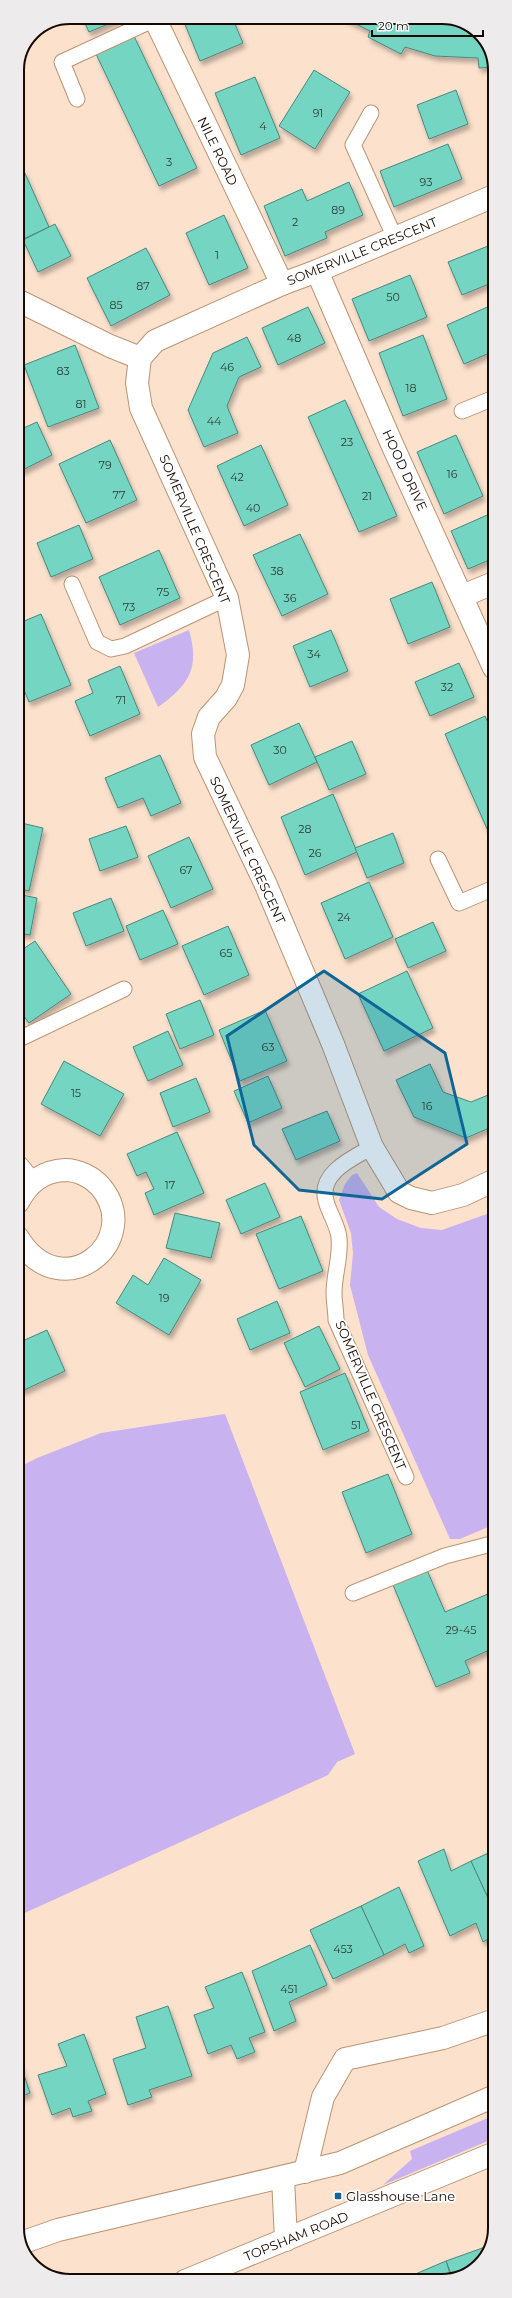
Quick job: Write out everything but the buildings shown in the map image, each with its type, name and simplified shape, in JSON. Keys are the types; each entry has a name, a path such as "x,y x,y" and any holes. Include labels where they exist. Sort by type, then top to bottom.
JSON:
{"street":[{"name":"NILE ROAD","path":"157,24 282,284"},
{"name":"SOMERVILLE CRESCENT","path":"488,199 317,271 282,284 155,341 140,358 137,383 141,408 227,598 238,655 233,685 226,698 209,716 203,734 205,758 269,892 333,1044 372,1147 399,1192 411,1198 432,1203 463,1195 488,1183"},
{"name":"HOOD DRIVE","path":"317,271 391,442 488,654"},
{"path":"24,303 110,346 140,358"},
{"path":"462,596 488,585"},
{"path":"24,1190 24,1175 67,1170 82,1173 96,1182 106,1193 112,1208 114,1224 110,1239 101,1252 88,1263 72,1269 55,1269 39,1263 24,1248"},
{"path":"305,2172 322,2097 345,2059 443,2038 488,2022"},
{"path":"27,2241 58,2230 283,2178 340,2163 488,2099"},
{"name":"TOPSHAM ROAD","path":"202,2274 488,2156"},
{"path":"283,2178 286,2240"}],"lane":[{"path":"76,99 62,62 141,24"},
{"path":"371,113 353,145 395,238"},
{"path":"462,411 488,400"},
{"path":"72,584 97,642 111,650 125,646 227,598"},
{"path":"438,859 459,903 488,891"},
{"path":"24,1037 124,989"},
{"name":"SOMERVILLE CRESCENT","path":"372,1147 345,1162 331,1176 326,1184 325,1199 339,1237 339,1265 334,1292 336,1320 406,1477"},
{"path":"353,1593 445,1556 488,1545"}],"highlighted area":[{"path":"324,971 445,1053 467,1144 382,1199 299,1190 254,1145 227,1036"}],"shaded area":[{"path":"189,630 193,655 189,674 177,691 158,707 134,653"},
{"path":"357,1173 379,1207 397,1219 421,1228 442,1230 488,1214 488,1527 460,1539 450,1539 368,1355 350,1285 353,1253 351,1233 339,1200 345,1184 352,1175"},
{"path":"225,1414 355,1754 337,1762 328,1775 24,1913 24,1465 37,1458 101,1433"},
{"path":"488,2118 488,2141 383,2185 412,2159 410,2151"}],"place":[{"name":"Glasshouse Lane","path":"338,2196"}]}
